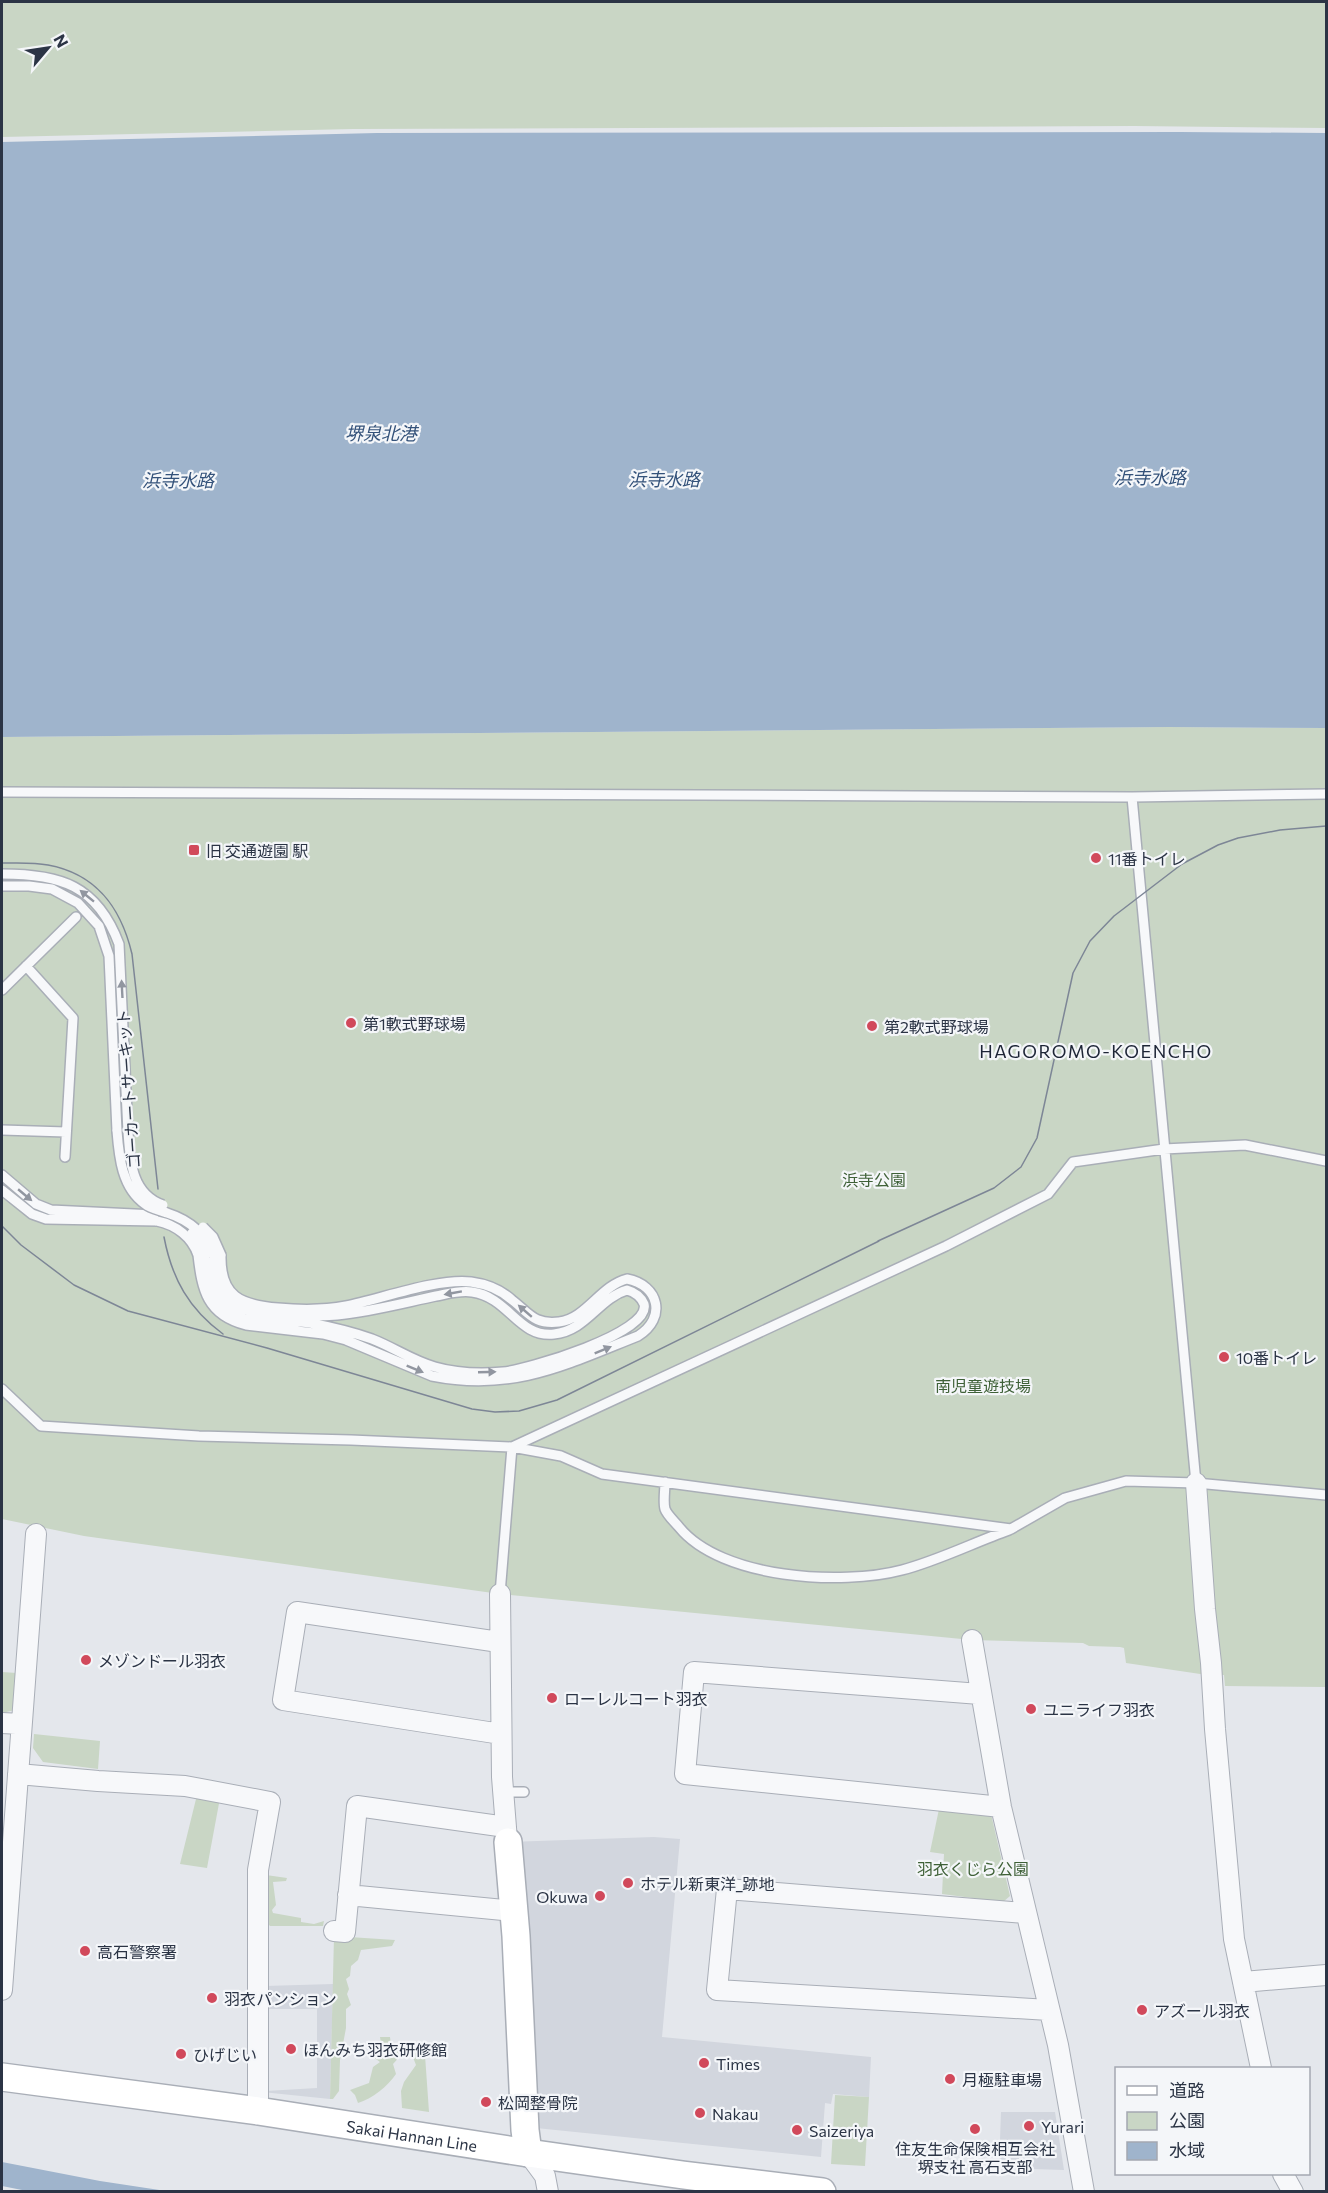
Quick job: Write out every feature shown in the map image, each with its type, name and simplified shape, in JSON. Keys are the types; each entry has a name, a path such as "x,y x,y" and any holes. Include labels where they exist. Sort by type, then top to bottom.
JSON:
{"main road":[{"path":"507,1835 514,1911 528,2153"},
{"name":"Sakai Hannan Line","path":"2,2077 258,2110 528,2153 822,2192"}],"street":[{"path":"1196,1484 1204,1609 1211,1663 1234,1939 1261,2067"},
{"path":"2,1990 36,1534"},
{"path":"334,1932 345,1932 357,1806 507,1835 501,1734 500,1594"},
{"path":"499,1642 297,1612 283,1700 501,1734"},
{"path":"972,1640 1001,1807 1058,2045 1084,2192"},
{"path":"980,1694 694,1672 685,1774 1001,1807"},
{"path":"2,1723 21,1724"},
{"path":"18,1774 185,1786 270,1802 258,1870 258,2110"},
{"path":"1026,1913 727,1889 717,1990 1049,2010"},
{"path":"348,1895 514,1911"},
{"path":"1243,1982 1326,1975"},
{"path":"528,2153 545,2176 548,2192"},
{"path":"1283,2175 1293,2192"}],"lane":[{"path":"2,792 1132,797 1326,794"},
{"path":"1132,797 1196,1484"},
{"name":"ゴーカートサーキット","path":"2,874 42,875 60,880 89,897 109,920 119,944 129,1155 134,1175 139,1188 154,1203 184,1214 201,1225 213,1237 210,1256 202,1285 216,1309 234,1322 323,1334 345,1340 418,1371 446,1379 499,1381 555,1370 638,1336 649,1328 656,1311 651,1293 643,1284 627,1279 609,1286 573,1317 557,1322 542,1322 532,1318 497,1289 468,1282 435,1285 343,1307 297,1309 254,1306 239,1300 228,1289 210,1256 206,1238 181,1218 146,1205 136,1195 126,1178 117,1131 109,956 99,926 78,903 52,889 2,886"},
{"path":"2,990 76,917"},
{"path":"26,966 73,1018 65,1157"},
{"path":"2,1130 66,1132"},
{"path":"512,1447 947,1245 1048,1194 1073,1162 1164,1149 1245,1145 1326,1161"},
{"name":"ゴーカートサーキット","path":"2,1175 36,1204 51,1210 84,1216"},
{"name":"ゴーカートサーキット","path":"2,1190 32,1214 46,1219 84,1216 156,1218 189,1238 210,1256"},
{"path":"2,1389 41,1426 199,1436 512,1447 561,1456 602,1474 1011,1529"},
{"path":"500,1594 512,1447"},
{"path":"665,1482 665,1510 684,1534 704,1549 723,1559 751,1568 801,1575 853,1578 902,1570 1011,1529 1065,1498 1126,1481 1196,1484 1326,1495"},
{"path":"503,1792 524,1792"}],"shaded area":[{"path":"654,1837 680,1839 662,2037 871,2057 869,2097 833,2094 831,2104 825,2103 821,2157 536,2128 508,1842"},
{"path":"333,1984 330,2099 262,2092 265,1986","holes":["265,2009 317,2009 317,2088 266,2091"]},
{"path":"1001,2112 1055,2112 1064,2170 999,2168"}],"green space":[{"path":"2,2 1326,2 1326,128 1134,126 353,129 2,137"},
{"name":"浜寺公園","path":"1169,727 1326,728 1326,1687 1225,1686 1224,1675 1207,1675 1126,1663 1124,1648 1120,1647 1089,1646 1083,1643 972,1640 500,1594 84,1536 2,1519 2,737"},
{"path":"2,1672 17,1673 15,1710 2,1713"},
{"path":"34,1734 100,1741 98,1769 43,1762 33,1748"},
{"path":"197,1795 220,1798 207,1868 180,1864"},
{"name":"羽衣くじら公園","path":"939,1809 991,1814 1010,1896 1003,1902 942,1894 944,1854 930,1852"},
{"path":"266,1875 287,1878 286,1881 273,1882 276,1905 272,1910 273,1913 301,1918 301,1922 314,1924 324,1921 323,1926 270,1926 263,1918"},
{"path":"334,1936 395,1940 392,1946 361,1950 358,1960 351,1966 350,1976 346,1979 349,1989 347,1994 351,2005 346,2009 339,2091 333,2099 330,2099"},
{"path":"380,2037 390,2037 391,2045 403,2044 405,2051 393,2064 396,2074 389,2083 379,2092 358,2103 350,2090 369,2083 373,2067 380,2062 373,2057 375,2052 369,2049 368,2044 381,2043"},
{"path":"424,2041 429,2112 402,2108 401,2091 404,2082 416,2065 411,2052 414,2045"},
{"path":"835,2095 869,2097 865,2166 831,2164"}],"water":[{"name":"堺泉北港","path":"377,133 1326,133 1326,728 1169,727 2,737 2,142"},
{"path":"2,2162 166,2191 32,2192 2,2186"}],"tram line":[{"path":"878,1241 994,1188 1021,1167 1037,1138 1073,973 1090,941 1114,916 1182,864 1218,845 1238,838 1280,830 1326,826"},
{"path":"2,863 48,865 80,876 104,896 114,908 121,922 132,954 158,1189"},
{"path":"2,1226 21,1245 74,1285 128,1311 267,1348 472,1409 495,1412 519,1411 557,1400 879,1241"},
{"path":"164,1237 177,1280 184,1292 201,1314 223,1334"}],"place":[{"name":"旧 交通遊園 駅","path":"194,850"},
{"name":"11番トイレ","path":"1096,858"},
{"name":"第1軟式野球場","path":"351,1023"},
{"name":"第2軟式野球場","path":"872,1026"},
{"name":"10番トイレ","path":"1224,1357"},
{"name":"メゾンドール羽衣","path":"86,1660"},
{"name":"ローレルコート羽衣","path":"552,1698"},
{"name":"ユニライフ羽衣","path":"1031,1709"},
{"name":"ホテル新東洋_跡地","path":"628,1883"},
{"name":"Okuwa","path":"600,1896"},
{"name":"高石警察署","path":"85,1951"},
{"name":"羽衣パンション","path":"212,1998"},
{"name":"アズール羽衣","path":"1142,2010"},
{"name":"ほんみち羽衣研修館","path":"291,2049"},
{"name":"ひげじい","path":"181,2054"},
{"name":"Times","path":"704,2063"},
{"name":"月極駐車場","path":"950,2079"},
{"name":"松岡整骨院","path":"486,2102"},
{"name":"Nakau","path":"700,2113"},
{"name":"Yurari","path":"1029,2126"},
{"name":"住友生命保険相互会社 堺支社 高石支部","path":"975,2129"},
{"name":"Saizeriya","path":"797,2130"}],"district":[{"name":"HAGOROMO-KOENCHO","path":"1096,1051"}],"water label":[{"name":"浜寺水路","path":"1150,477"},
{"name":"浜寺水路","path":"664,479"},
{"name":"浜寺水路","path":"178,480"}],"park label":[{"name":"南児童遊技場","path":"983,1385"}]}
